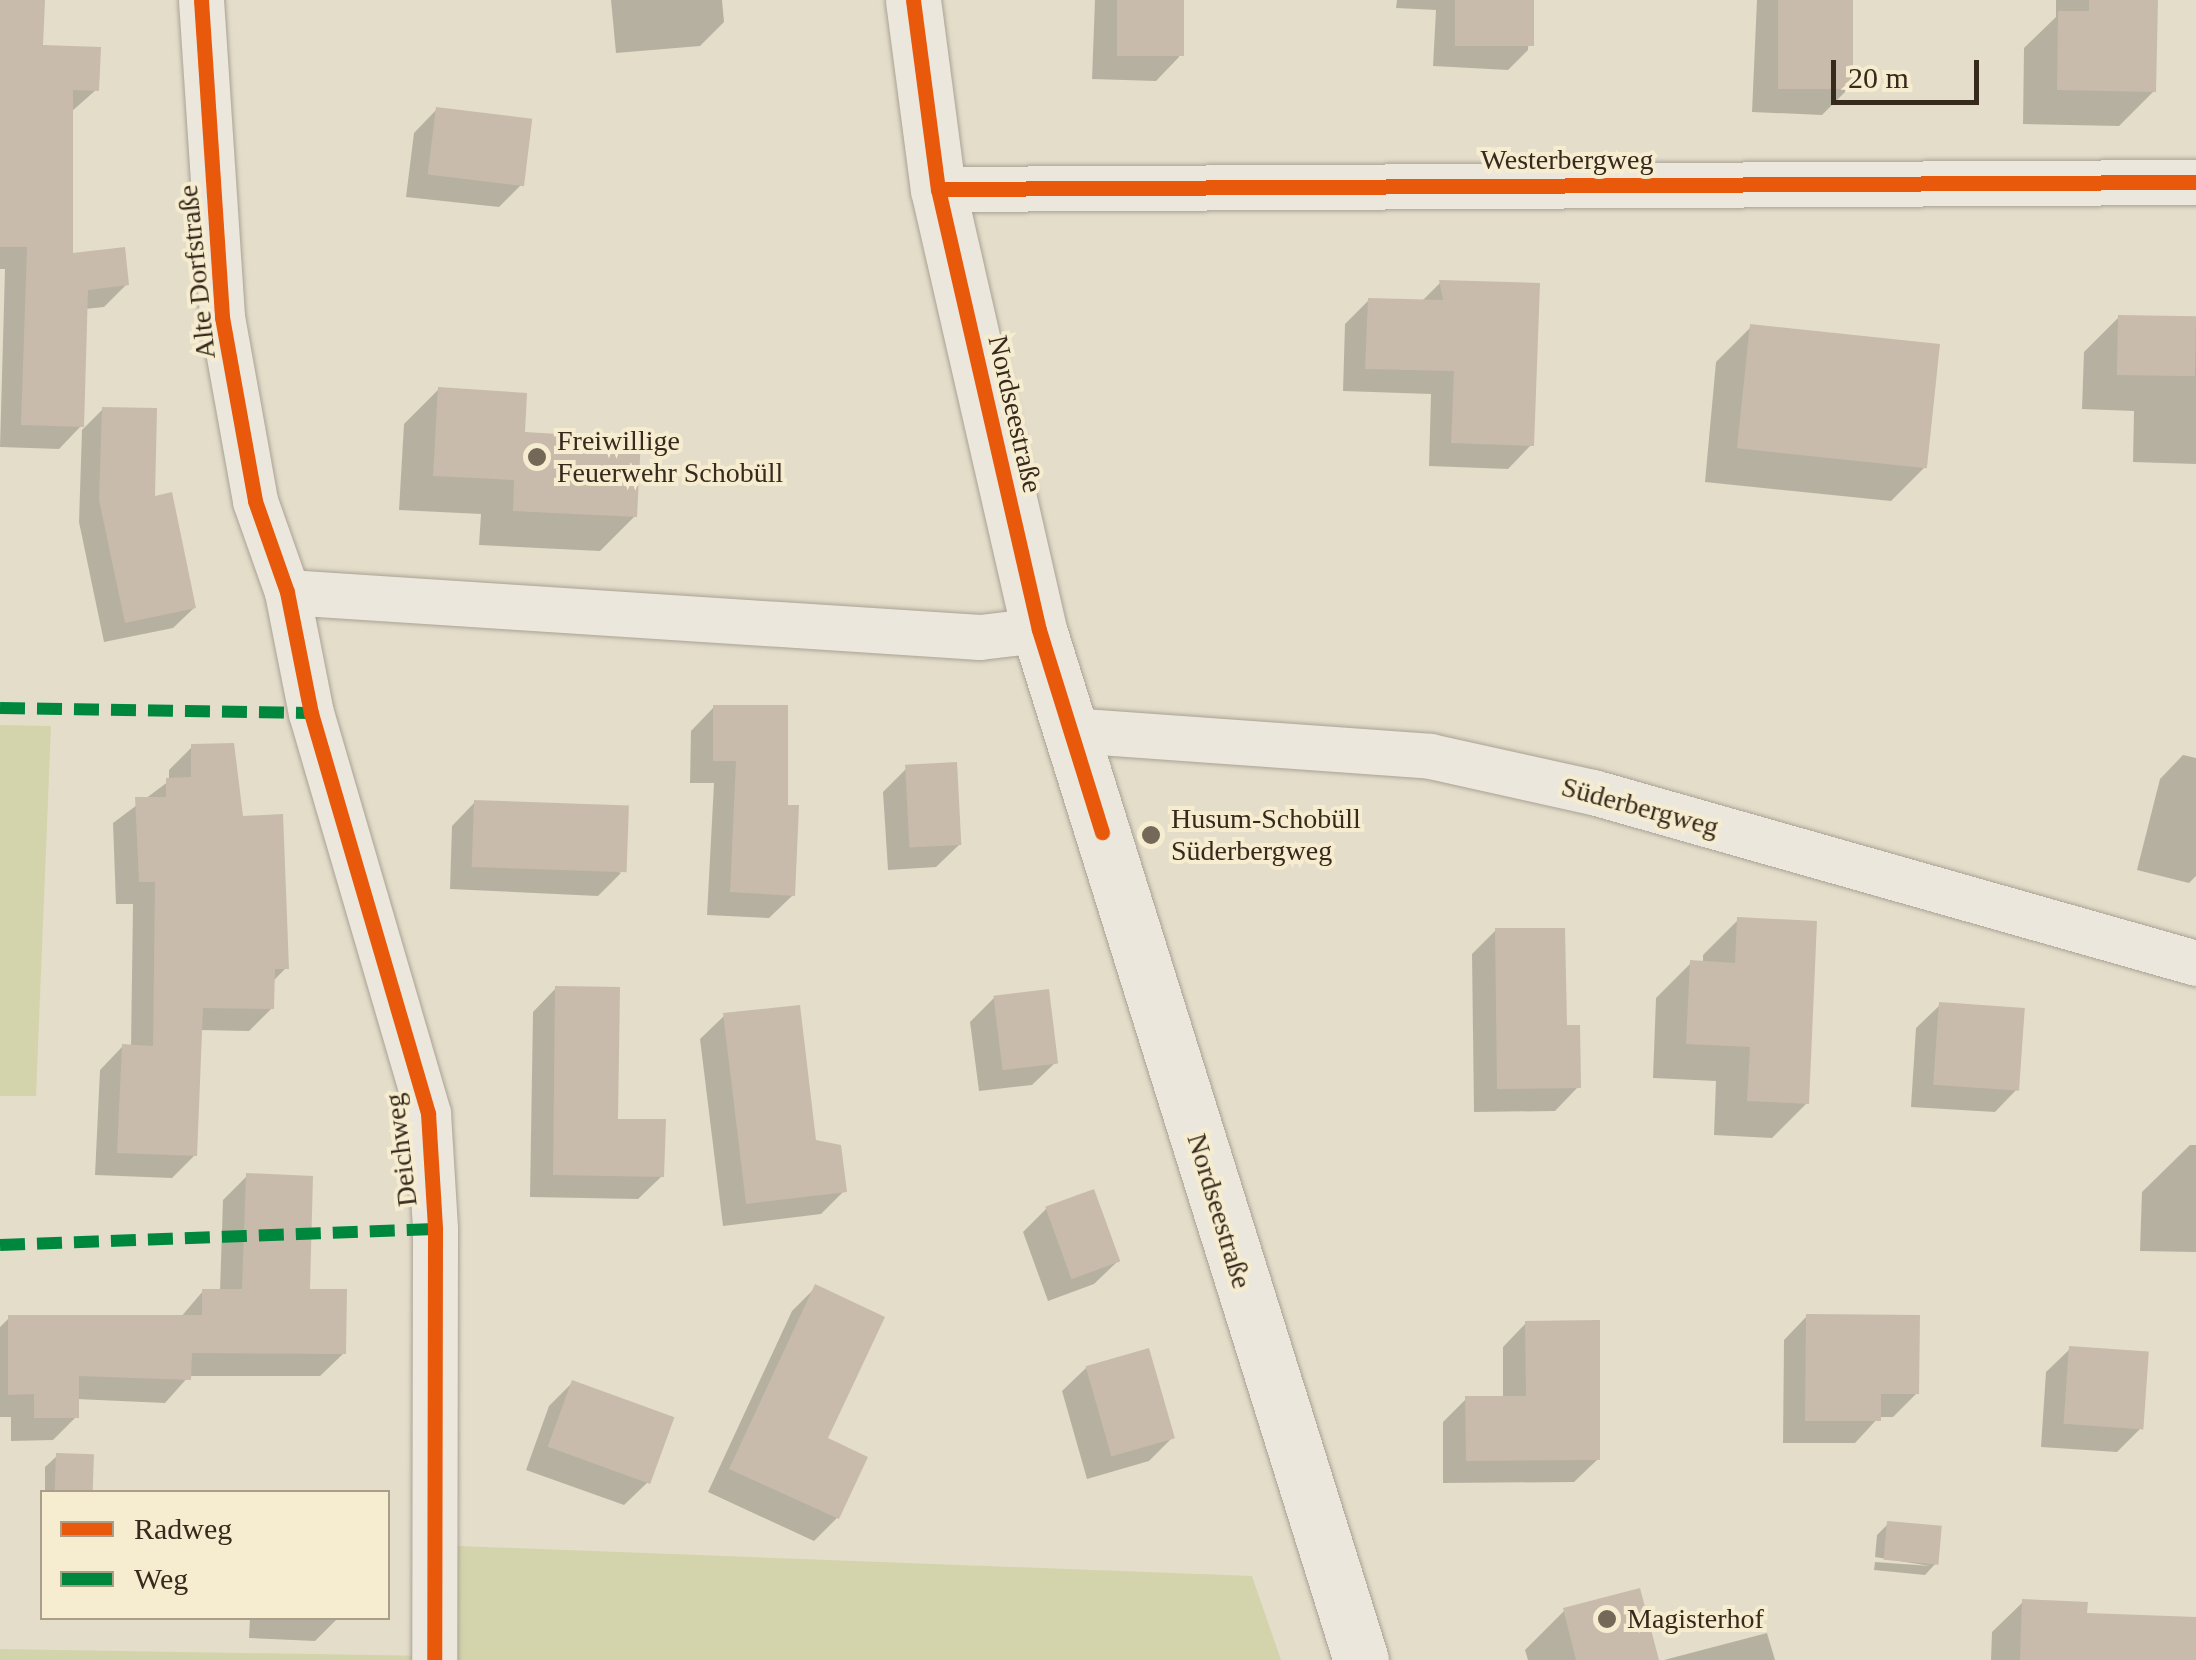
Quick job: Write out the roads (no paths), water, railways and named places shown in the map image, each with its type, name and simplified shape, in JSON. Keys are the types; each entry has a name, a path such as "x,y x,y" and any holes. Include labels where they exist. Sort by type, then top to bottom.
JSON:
{"main road":[{"name":"Nordseestraße","path":"913,0 938,189 1039,630 1361,1660"}],"street":[{"name":"Alte Dorfstraße","path":"200,0 222,317 255,501 287,592"},
{"name":"Westerbergweg","path":"938,189 2196,182"},
{"path":"287,592 980,637 1039,630"},
{"name":"Deichweg","path":"287,592 312,713 428,1114 435,1228 434,1660"},
{"name":"Süderbergweg","path":"1070,730 1430,756 1593,792 2196,963"}],"place":[{"name":"Freiwillige Feuerwehr Schobüll","path":"537,457"},
{"name":"Husum-Schobüll Süderbergweg","path":"1151,835"},
{"name":"Magisterhof","path":"1607,1619"}]}
